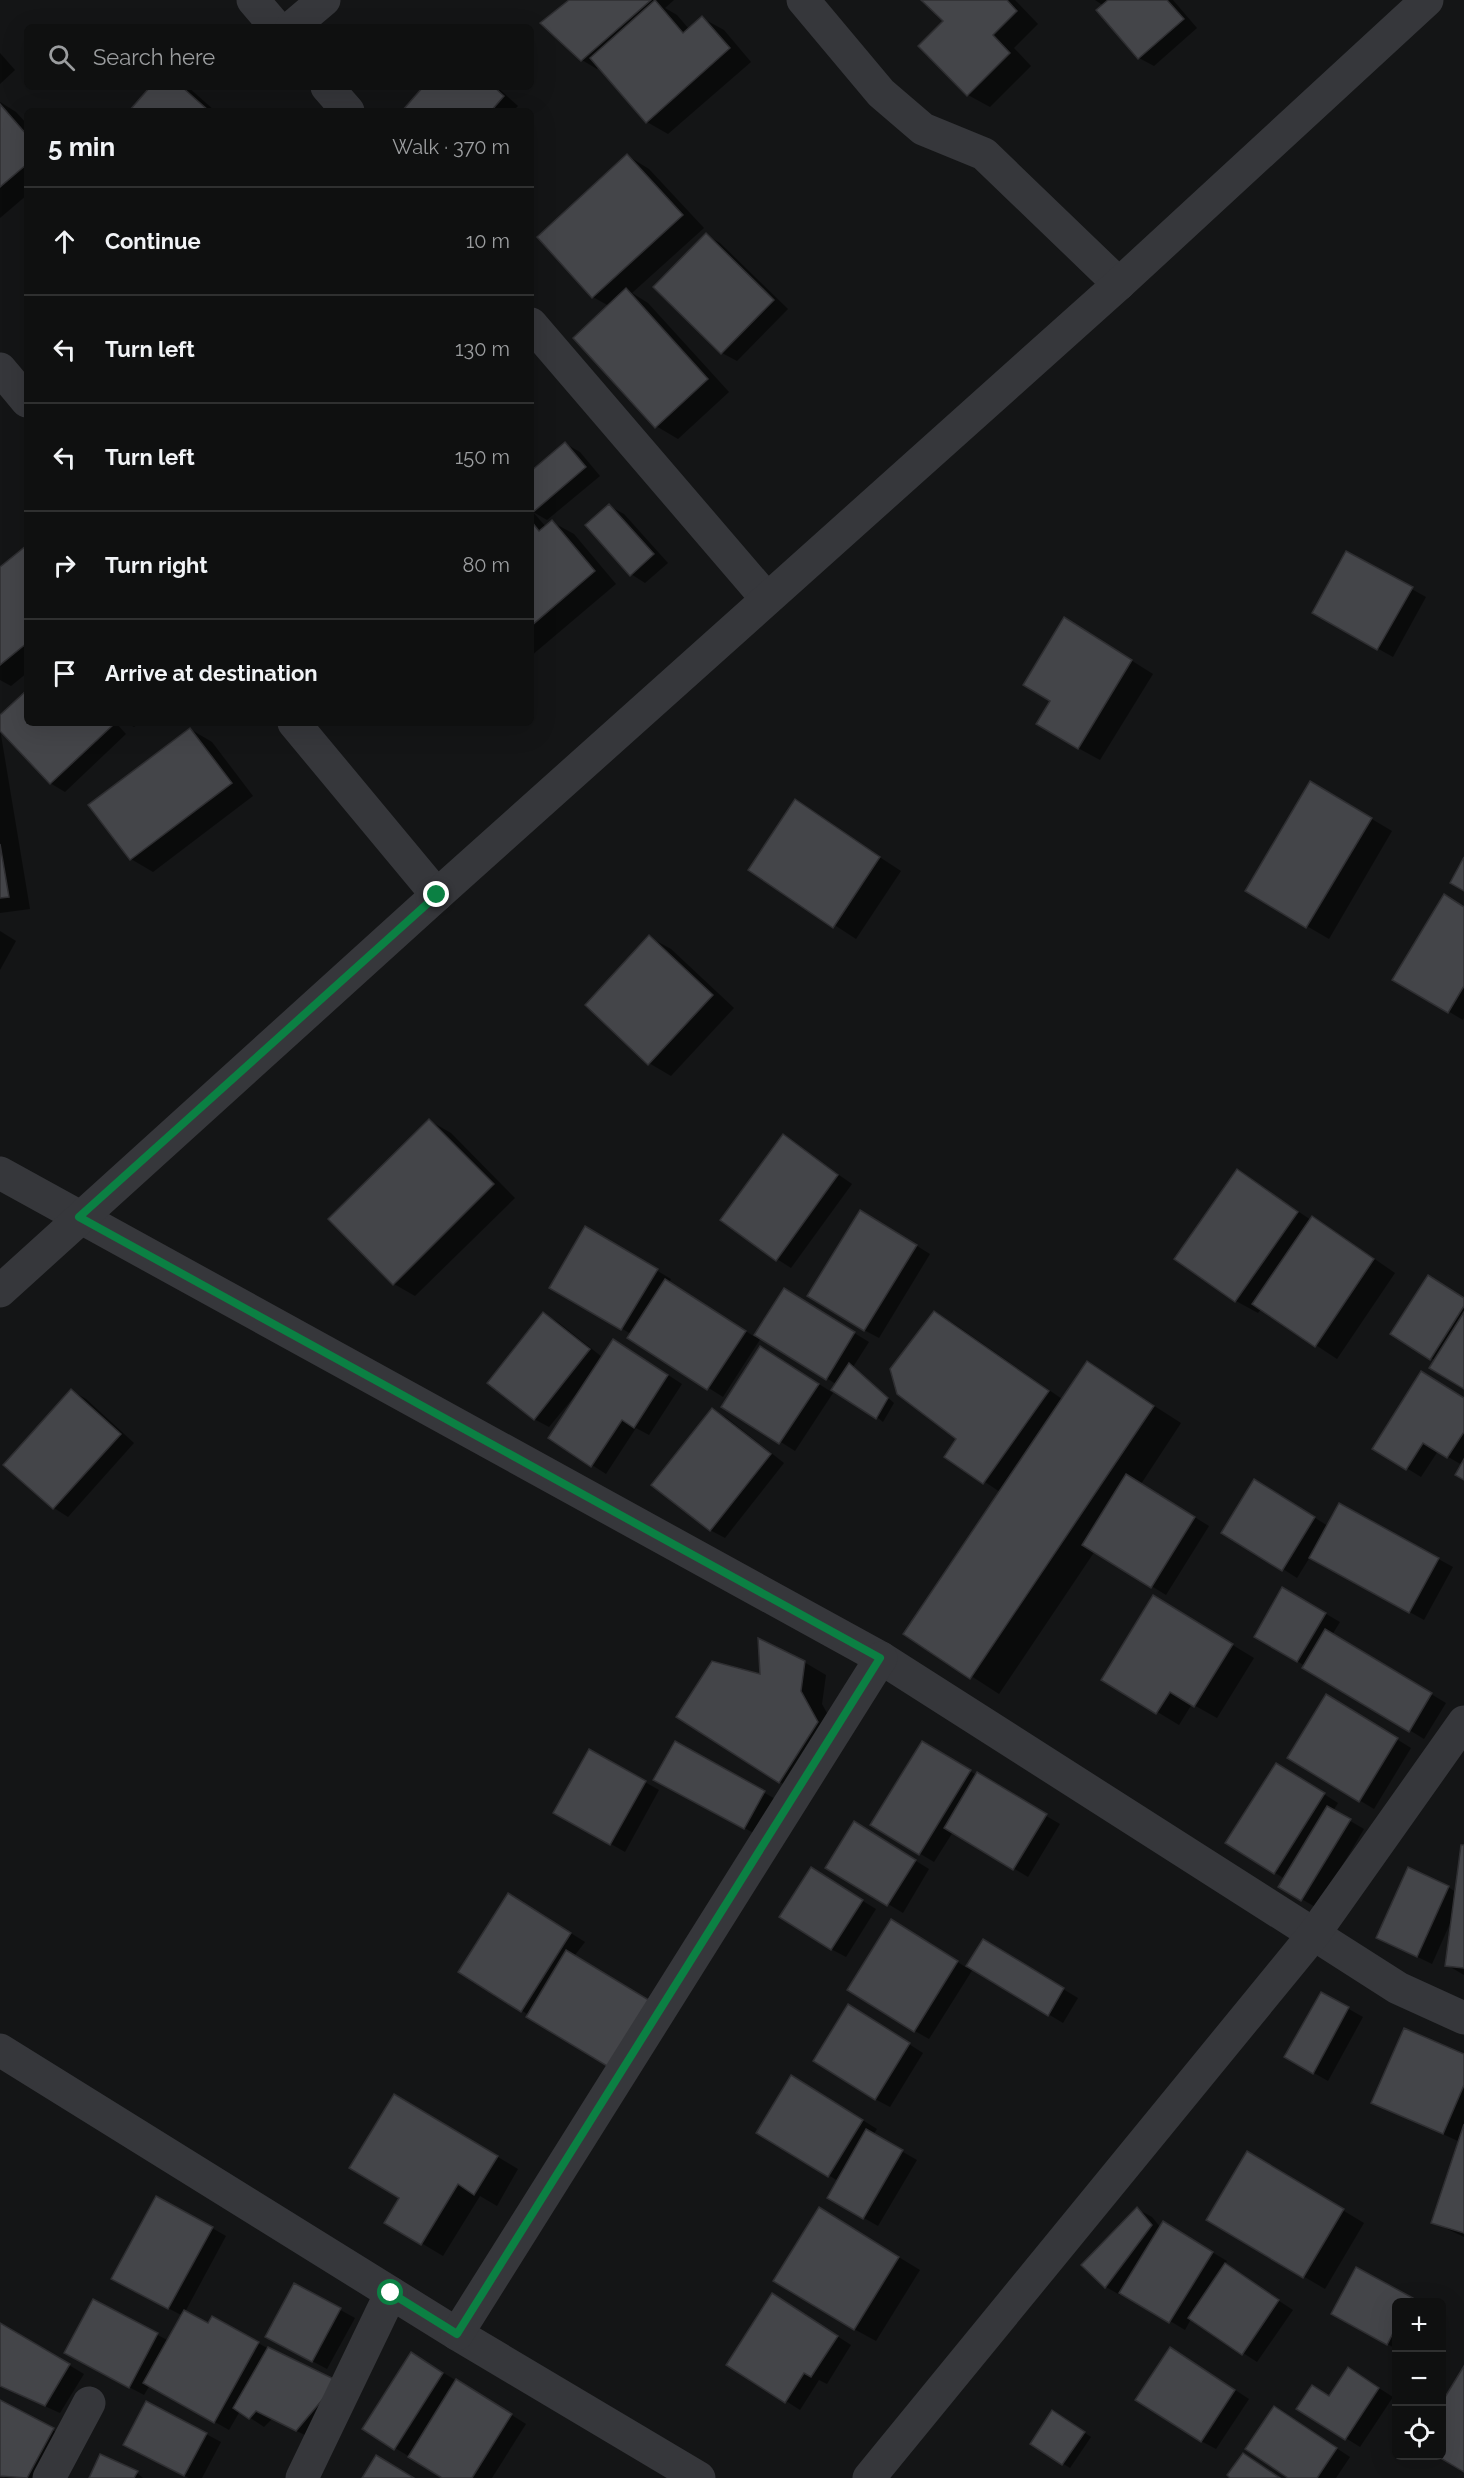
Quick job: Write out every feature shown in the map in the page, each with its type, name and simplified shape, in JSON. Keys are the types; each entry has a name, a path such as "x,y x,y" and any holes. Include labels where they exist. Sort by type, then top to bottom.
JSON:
{"street":[{"path":"253,0 273,24"},
{"path":"296,24 324,0"},
{"path":"803,0 881,93 923,129 984,154 1119,284"},
{"path":"0,1291 79,1217 1119,284 1426,0"},
{"path":"330,90 345,108"},
{"path":"534,328 766,599"},
{"path":"0,369 24,397"},
{"path":"296,726 437,895"},
{"path":"0,1173 880,1658 1398,1988 1464,2018"},
{"path":"457,2334 880,1658"},
{"path":"869,2478 1314,1934 1464,1722"},
{"path":"0,2050 457,2334 699,2478"},
{"path":"302,2478 391,2293"},
{"path":"49,2478 89,2403"}],"building":[{"path":"569,0 651,0 581,61 540,23"},
{"path":"655,0 683,33 702,16 730,48 646,123 590,58"},
{"path":"921,0 1007,0 1017,11 993,35 1010,53 967,96 918,46 943,21"},
{"path":"1108,0 1167,0 1184,19 1138,59 1096,10"},
{"path":"147,90 185,90 206,108 132,108"},
{"path":"420,90 497,90 504,96 494,108 405,108"},
{"path":"0,104 24,132 24,167 0,187"},
{"path":"627,154 683,215 592,298 537,237"},
{"path":"706,233 774,300 721,354 653,287"},
{"path":"626,288 708,379 655,428 573,338"},
{"path":"565,442 586,467 534,511 534,468"},
{"path":"609,504 654,554 630,576 585,525"},
{"path":"552,520 595,571 534,623 534,525 539,531"},
{"path":"24,547 24,645 0,665 0,567"},
{"path":"1346,551 1413,587 1377,650 1312,613"},
{"path":"1064,617 1132,660 1078,749 1036,724 1050,701 1023,685"},
{"path":"24,693 24,726 112,726 50,784 0,731 0,715"},
{"path":"190,728 232,783 130,860 88,805"},
{"path":"1310,781 1372,818 1306,928 1245,891"},
{"path":"795,799 880,857 833,928 748,870"},
{"path":"0,844 9,897 0,898"},
{"path":"1464,857 1464,891 1450,883"},
{"path":"1444,894 1464,907 1464,986 1448,1013 1392,980"},
{"path":"649,935 713,995 648,1065 585,1005"},
{"path":"429,1119 494,1184 393,1285 328,1219"},
{"path":"783,1134 838,1175 776,1261 720,1220"},
{"path":"1237,1169 1298,1212 1235,1302 1174,1259"},
{"path":"860,1210 917,1245 864,1331 807,1296"},
{"path":"1312,1216 1374,1259 1315,1347 1252,1304"},
{"path":"585,1226 658,1269 621,1330 549,1288"},
{"path":"1428,1275 1464,1298 1464,1306 1430,1360 1390,1334"},
{"path":"665,1279 746,1331 707,1390 627,1338"},
{"path":"784,1288 855,1332 826,1380 754,1335"},
{"path":"934,1311 1049,1391 983,1484 944,1457 956,1439 897,1394 890,1369"},
{"path":"543,1312 590,1349 534,1420 487,1383"},
{"path":"1464,1312 1464,1389 1429,1368"},
{"path":"613,1339 668,1375 634,1428 622,1420 591,1467 548,1438"},
{"path":"760,1346 819,1384 779,1444 721,1407"},
{"path":"1087,1361 1154,1406 970,1679 903,1634"},
{"path":"849,1363 888,1398 876,1419 831,1390"},
{"path":"1421,1371 1464,1398 1464,1432 1447,1458 1423,1443 1406,1470 1372,1449"},
{"path":"71,1389 121,1434 53,1509 3,1465"},
{"path":"712,1408 771,1454 710,1531 651,1485"},
{"path":"1464,1459 1464,1480 1455,1475"},
{"path":"1126,1474 1195,1517 1151,1588 1082,1545"},
{"path":"1254,1479 1315,1517 1282,1571 1221,1533"},
{"path":"1339,1503 1439,1558 1409,1613 1309,1558"},
{"path":"1282,1587 1326,1613 1297,1662 1254,1637"},
{"path":"1153,1595 1233,1644 1194,1707 1170,1692 1156,1714 1101,1680"},
{"path":"1325,1629 1432,1693 1409,1732 1302,1668"},
{"path":"758,1638 805,1661 801,1691 818,1722 779,1783 676,1717 712,1661 760,1674"},
{"path":"1326,1694 1398,1738 1359,1802 1287,1758"},
{"path":"675,1741 765,1791 744,1829 653,1780"},
{"path":"922,1741 971,1770 919,1855 870,1825"},
{"path":"589,1749 646,1781 610,1845 553,1813"},
{"path":"1276,1763 1325,1793 1274,1874 1225,1843"},
{"path":"977,1772 1047,1814 1013,1870 944,1828"},
{"path":"1327,1806 1351,1819 1301,1901 1278,1887"},
{"path":"854,1821 916,1860 887,1906 825,1868"},
{"path":"1461,1845 1464,1845 1464,1968 1445,1966"},
{"path":"811,1867 863,1900 831,1950 779,1917"},
{"path":"1408,1867 1449,1886 1417,1957 1376,1938"},
{"path":"508,1893 571,1933 521,2012 458,1972"},
{"path":"891,1919 958,1961 914,2032 847,1990"},
{"path":"983,1939 1064,1988 1048,2016 966,1966"},
{"path":"566,1950 652,2002 612,2069 526,2017"},
{"path":"1321,1992 1349,2007 1313,2074 1284,2057"},
{"path":"848,2004 910,2043 875,2100 813,2061"},
{"path":"1404,2028 1464,2054 1464,2085 1443,2134 1371,2103"},
{"path":"791,2075 863,2120 828,2177 756,2133"},
{"path":"394,2094 498,2156 474,2195 458,2184 421,2245 384,2223 399,2198 349,2168"},
{"path":"1464,2124 1464,2233 1431,2223"},
{"path":"866,2129 903,2150 863,2219 827,2198"},
{"path":"1247,2151 1344,2209 1303,2278 1206,2220"},
{"path":"156,2196 213,2227 168,2309 111,2279"},
{"path":"819,2207 899,2257 854,2330 773,2281"},
{"path":"1137,2207 1152,2225 1105,2288 1081,2265"},
{"path":"1163,2221 1213,2252 1169,2323 1119,2293"},
{"path":"1225,2263 1279,2300 1242,2355 1188,2318"},
{"path":"1356,2267 1413,2298 1392,2298 1392,2335 1387,2345 1331,2314"},
{"path":"294,2283 341,2308 312,2362 265,2337"},
{"path":"772,2293 838,2336 811,2377 804,2373 785,2403 726,2365"},
{"path":"93,2299 158,2333 129,2388 64,2353"},
{"path":"184,2310 208,2323 212,2316 259,2342 214,2423 143,2383"},
{"path":"0,2323 70,2364 45,2406 0,2386"},
{"path":"268,2347 338,2381 296,2431 256,2411 249,2419 233,2408"},
{"path":"1170,2347 1235,2390 1201,2442 1135,2400"},
{"path":"411,2352 443,2373 394,2450 362,2429"},
{"path":"1464,2366 1464,2472 1444,2460 1446,2460 1446,2395"},
{"path":"1348,2367 1379,2388 1345,2440 1296,2409 1312,2385 1329,2396"},
{"path":"456,2379 512,2414 472,2478 442,2478 408,2457"},
{"path":"0,2400 54,2428 27,2478 0,2476"},
{"path":"146,2401 207,2433 184,2476 123,2445"},
{"path":"1274,2406 1337,2448 1317,2478 1288,2478 1245,2449"},
{"path":"1052,2410 1085,2432 1062,2465 1030,2444"},
{"path":"1243,2453 1280,2478 1230,2478 1227,2475"},
{"path":"100,2454 138,2471 134,2478 89,2478"},
{"path":"376,2455 414,2478 362,2478"}],"route":[{"path":"391,2293 457,2334 880,1658 79,1217 437,895"}]}
